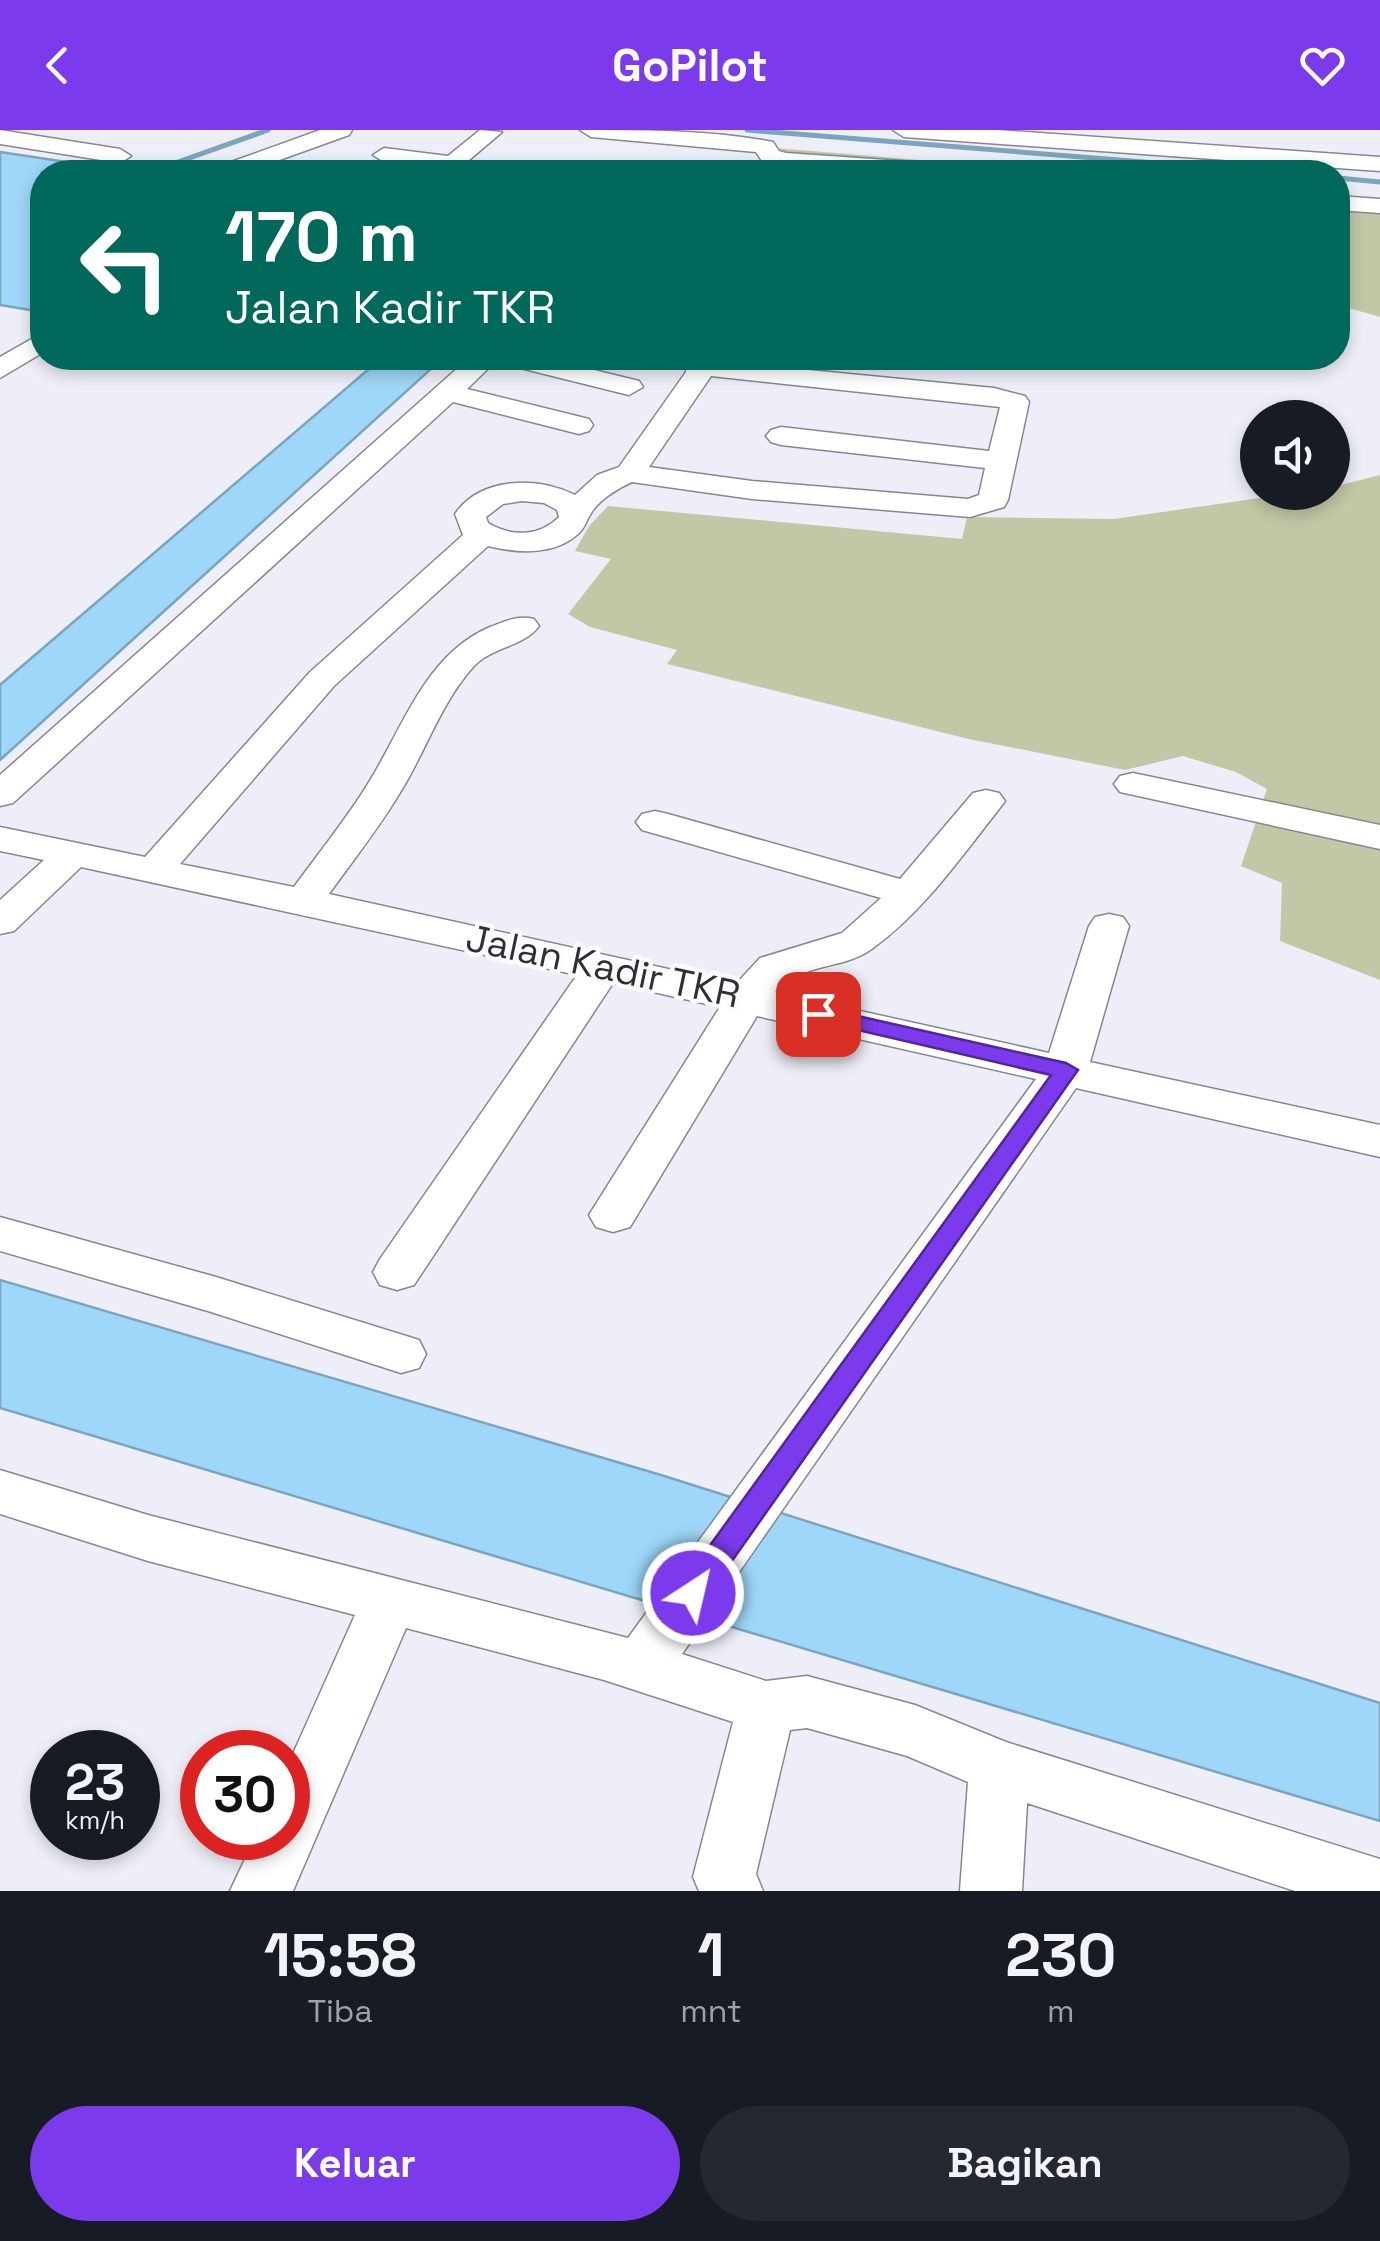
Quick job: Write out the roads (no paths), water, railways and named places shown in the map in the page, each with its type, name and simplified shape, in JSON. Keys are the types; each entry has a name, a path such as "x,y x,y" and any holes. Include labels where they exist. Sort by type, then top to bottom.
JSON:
{"street":[{"path":"258,160 342,130"},
{"path":"592,130 756,144 765,147 770,156 786,160"},
{"path":"904,130 1234,146 1348,160"},
{"path":"456,160 488,131"},
{"path":"0,137 120,156"},
{"path":"384,154 411,160"},
{"path":"1350,160 1380,164"},
{"path":"1350,204 1380,206"},
{"path":"0,370 30,349"},
{"path":"0,795 471,370"},
{"path":"562,370 629,387"},
{"path":"630,473 700,370"},
{"path":"575,511 562,499 550,495 508,493 482,501 470,514 474,528 482,534 508,541 552,537 572,525 575,511 608,481 630,473 752,490 970,508 992,500 1015,402 994,396 811,381 746,370"},
{"path":"752,490 811,381"},
{"path":"892,448 914,389"},
{"path":"446,392 579,425"},
{"path":"781,436 1003,461"},
{"path":"154,870 322,679 482,534"},
{"path":"304,900 384,790 432,701 461,660 479,644 522,626"},
{"path":"1133,784 1380,837"},
{"path":"613,1215 747,998 775,967 856,942 909,894 986,801"},
{"path":"655,822 909,894"},
{"name":"Jalan Kadir TKR","path":"0,839 304,900 1380,1141"},
{"path":"0,922 73,854"},
{"path":"657,1644 1066,1070 1109,926"},
{"path":"397,1272 604,967"},
{"path":"0,1234 216,1294 401,1354"},
{"path":"0,1492 148,1538 390,1600 657,1644 766,1707 807,1702 915,1732 1000,1767 1380,1889"},
{"path":"310,1783 390,1600"},
{"path":"732,1891 724,1877 766,1707"},
{"path":"991,1891 1000,1767"},
{"path":"261,1891 276,1860"}],"water":[{"path":"0,152 53,160 30,160 30,310 0,305"},
{"path":"368,370 430,370 0,760 0,685"},
{"path":"0,1280 661,1475 1380,1703 1380,1821 0,1408"}],"waterway":[{"path":"184,160 268,130"},
{"path":"747,130 1120,160"},
{"path":"1350,179 1380,182"}]}
